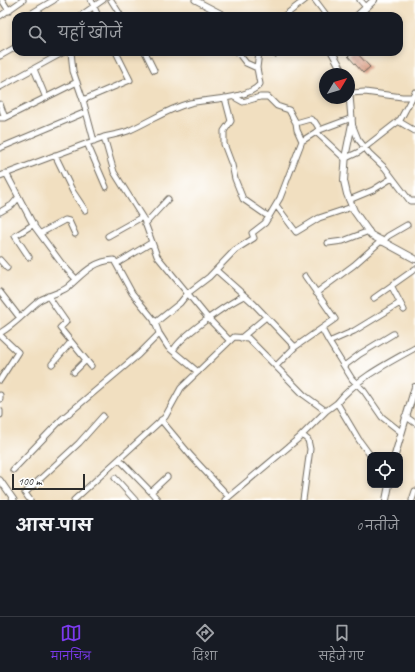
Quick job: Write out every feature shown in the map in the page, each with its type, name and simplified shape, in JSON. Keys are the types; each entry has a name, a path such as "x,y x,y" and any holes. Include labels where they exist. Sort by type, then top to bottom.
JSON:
{"street":[{"path":"2,0 8,11"},
{"path":"0,16 23,0"},
{"path":"34,12 54,0"},
{"path":"91,0 96,12"},
{"path":"86,12 103,0"},
{"path":"111,0 118,12"},
{"path":"195,0 218,12"},
{"path":"289,12 305,0"},
{"path":"315,0 324,12"},
{"path":"360,0 366,7"},
{"path":"361,12 374,0"},
{"path":"0,56 12,49"},
{"path":"0,87 57,56"},
{"path":"71,56 73,71 83,100 94,141"},
{"path":"83,100 130,80 118,56"},
{"path":"147,56 154,70"},
{"path":"241,56 246,63 257,68"},
{"path":"76,278 62,264 2,174 104,137 126,132 168,110 190,103 234,98 256,89 260,84 257,68 258,56"},
{"path":"334,56 341,68"},
{"path":"34,69 46,98"},
{"path":"0,104 3,118 77,82"},
{"path":"355,91 402,97 414,95"},
{"path":"346,158 354,155 398,121 407,110 414,95"},
{"path":"234,98 243,102 260,97 268,97 277,106 289,110 296,122 297,130 302,142"},
{"path":"225,98 231,121 224,131 224,144 232,165 235,179 243,199 269,217"},
{"path":"351,104 352,121 344,181 349,200 369,232 415,259"},
{"path":"0,148 86,112"},
{"path":"296,122 310,119 315,122 318,131 346,158"},
{"path":"155,323 199,286 235,250 254,238 252,232 259,228 269,217 276,205 286,184 287,177 302,142 318,131 352,121"},
{"path":"352,121 364,147 392,178 410,201 415,200"},
{"path":"398,121 415,131"},
{"path":"104,137 114,172 142,217 157,256 188,294 230,341"},
{"path":"87,143 106,187"},
{"path":"55,155 73,192 85,210"},
{"path":"349,200 373,190 392,178"},
{"path":"0,212 12,205 18,198"},
{"path":"145,224 168,199"},
{"path":"276,205 296,232 319,218 352,207"},
{"path":"108,236 142,217"},
{"path":"40,233 65,220 69,221 75,234"},
{"path":"29,257 15,236 34,224"},
{"path":"316,293 354,265 382,241 402,231 407,224"},
{"path":"328,244 369,232"},
{"path":"116,264 151,242"},
{"path":"0,260 6,268"},
{"path":"0,380 18,352 0,334 13,326 41,300 67,288 76,278 91,266 104,261 114,260 132,293 155,323 159,334 168,347 198,372"},
{"path":"374,298 415,268"},
{"path":"216,270 296,347"},
{"path":"276,366 296,347 335,319 305,276"},
{"path":"392,286 404,310"},
{"path":"0,292 20,318"},
{"path":"48,296 66,322 60,328 91,366"},
{"path":"173,351 184,337 209,318 244,296"},
{"path":"329,342 354,331 400,303"},
{"path":"241,338 266,317"},
{"path":"322,329 344,366 382,417 401,432"},
{"path":"13,470 62,419 138,355 159,334"},
{"path":"344,366 360,354 393,334"},
{"path":"74,500 161,420 181,388 234,337 248,338 304,394 326,411"},
{"path":"52,364 70,342"},
{"path":"161,420 227,498 302,435 326,411 337,403 356,383 415,348"},
{"path":"74,372 86,360"},
{"path":"396,452 405,416 415,387"},
{"path":"0,394 0,399"},
{"path":"337,403 368,452"},
{"path":"30,500 25,493 79,443 103,416"},
{"path":"405,416 415,423"},
{"path":"302,435 308,440 310,449 303,500"},
{"path":"119,459 158,500"},
{"path":"151,492 167,477"},
{"path":"115,478 135,500"},
{"path":"0,480 14,500"},
{"path":"386,500 388,488"},
{"path":"412,500 415,491"}],"building":[{"path":"348,56 360,56 370,67 363,73"}]}
